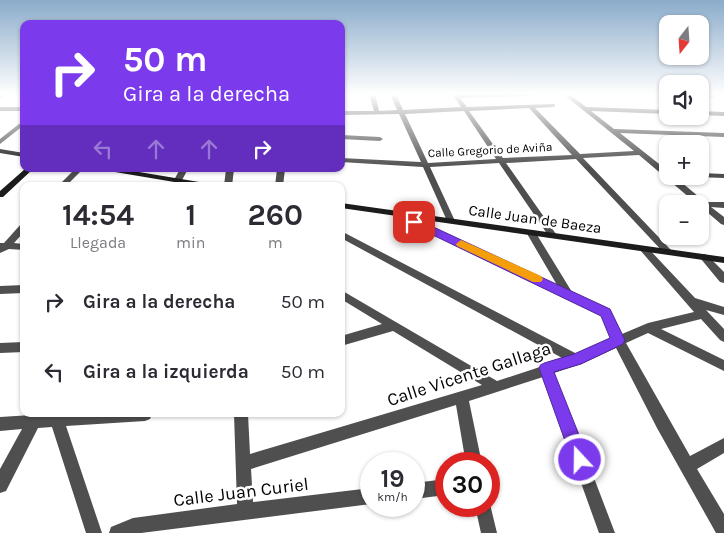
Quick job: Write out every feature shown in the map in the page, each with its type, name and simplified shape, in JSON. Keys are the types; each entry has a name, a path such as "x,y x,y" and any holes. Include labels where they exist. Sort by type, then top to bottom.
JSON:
{"street":[{"path":"404,119 451,221"},
{"path":"472,119 553,236"},
{"path":"542,119 667,252"},
{"path":"597,119 659,169"},
{"path":"0,142 20,125"},
{"path":"611,131 724,134"},
{"path":"345,137 380,139"},
{"path":"2,153 20,155"},
{"name":"Calle Gregorio de Aviña","path":"345,160 426,165 639,153"},
{"path":"0,195 26,172"},
{"path":"66,182 76,172"},
{"path":"128,172 189,182"},
{"path":"178,180 182,172"},
{"path":"709,175 724,176"},
{"path":"679,185 691,195"},
{"path":"709,204 724,205"},
{"name":"Calle Juan de Baeza","path":"345,206 724,260"},
{"path":"709,210 724,222"},
{"path":"396,213 606,313 618,340 724,530"},
{"path":"2,248 20,230"},
{"path":"531,232 568,294"},
{"path":"345,236 576,360"},
{"path":"2,248 20,247"},
{"path":"644,248 724,337"},
{"path":"704,257 724,279"},
{"path":"0,290 20,289"},
{"path":"345,296 496,387"},
{"path":"693,302 724,311"},
{"name":"Calle Vicente Gallaga","path":"243,464 496,387 546,368 576,360 648,328 703,314"},
{"path":"345,340 393,326"},
{"path":"648,328 724,366"},
{"path":"0,348 20,347"},
{"path":"546,368 608,533"},
{"path":"461,397 472,452"},
{"path":"0,424 34,422 55,417 94,533"},
{"path":"241,417 245,512"},
{"path":"0,484 34,422"},
{"path":"687,466 724,446"},
{"name":"Calle Juan Curiel","path":"117,533 133,526 156,522 360,497"},
{"path":"485,517 489,533"}],"slow traffic":[{"path":"461,244 537,279"}],"route":[{"path":"414,222 606,313 618,340 576,360 546,368 580,460"}]}
